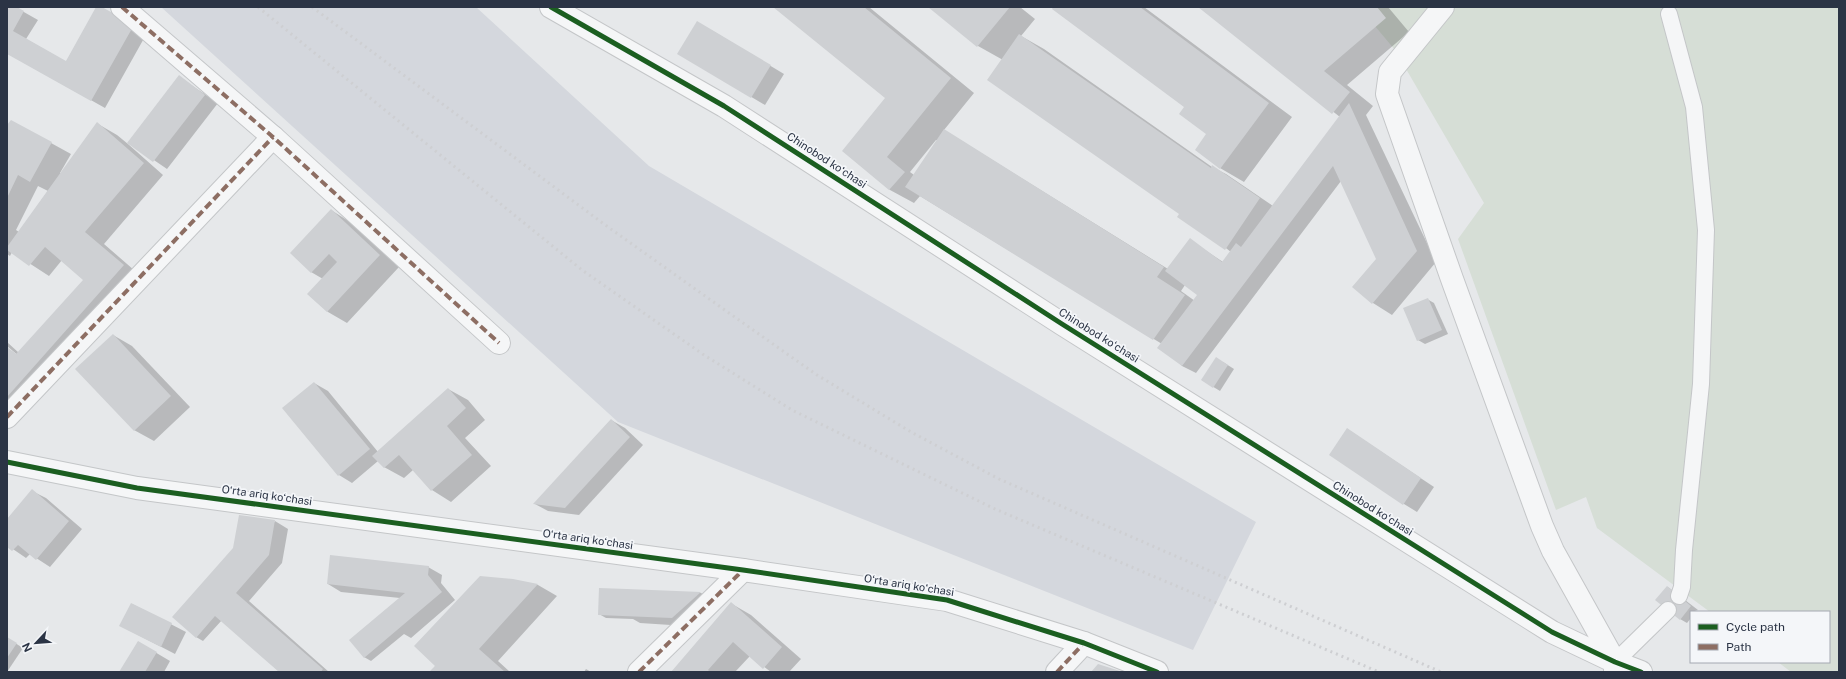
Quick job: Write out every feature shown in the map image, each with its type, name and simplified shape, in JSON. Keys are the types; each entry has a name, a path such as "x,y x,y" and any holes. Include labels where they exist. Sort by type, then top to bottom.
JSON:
{"street":[{"path":"122,7 273,137 499,343"},
{"name":"Chinobod koʻchasi","path":"551,7 724,106 1069,328 1552,632 1613,667 1641,672"},
{"path":"1443,7 1390,72 1387,94 1454,286 1542,526 1553,551 1613,667"},
{"path":"7,417 273,137"},
{"name":"Oʻrta ariq koʻchasi","path":"7,462 137,488 743,570 948,600 1084,642 1157,672"},
{"path":"639,672 743,570"},
{"path":"1057,672 1084,642"}],"lane":[{"path":"1669,14 1694,107 1706,230 1701,384 1684,550 1682,587 1679,596"},
{"path":"1613,667 1668,610"}],"shaded area":[{"path":"161,7 476,7 649,166 1256,522 1193,650 618,422"},
{"path":"1359,7 1839,7 1839,672 1791,672 1779,663 1830,663 1830,611 1709,611 1597,528 1586,497 1556,510 1458,239 1484,203 1395,50"}],"building":[{"path":"7,7 17,7 24,11 13,31 66,61 96,7 102,7 134,25 91,101 7,54"},
{"path":"773,7 864,7 951,78 887,157 905,172 889,190 842,151 885,98"},
{"path":"928,7 1010,7 977,47"},
{"path":"1053,7 1140,7 1269,103 1220,169 1195,150 1206,134 1179,114 1184,107 1052,9"},
{"path":"1198,7 1377,7 1386,18 1324,71 1350,92 1332,114"},
{"path":"697,21 771,65 751,98 677,54"},
{"path":"1019,34 1211,168 1212,165 1260,198 1225,250 1177,217 1179,214 987,80"},
{"path":"179,75 205,95 153,162 127,143"},
{"path":"1349,103 1417,251 1372,304 1352,287 1376,259 1333,166 1182,366 1157,348 1197,295 1165,271 1190,238 1222,262 1236,243 1241,247"},
{"path":"11,120 52,142 30,182 18,175 7,198 7,125"},
{"path":"97,122 144,163 85,232 124,265 7,397 7,347 16,354 83,280 45,247 29,266 7,250 7,247"},
{"path":"944,129 1164,267 1157,277 1185,295 1153,340 905,187"},
{"path":"331,209 380,255 327,312 307,294 337,262 329,254 311,273 290,253"},
{"path":"1428,298 1442,330 1417,341 1403,308"},
{"path":"113,334 171,396 134,431 75,369"},
{"path":"1216,357 1228,365 1213,388 1201,380"},
{"path":"314,382 370,449 338,476 282,408"},
{"path":"448,388 466,408 447,426 472,455 431,491 399,455 384,468 372,456"},
{"path":"611,419 630,437 565,508 533,504"},
{"path":"1347,428 1421,478 1403,505 1329,455"},
{"path":"32,489 69,521 36,560 18,545 12,551 7,547 7,519"},
{"path":"239,515 275,520 269,555 236,593 323,669 321,672 279,672 215,616 196,638 172,617 233,548"},
{"path":"330,555 429,566 428,575 442,592 364,658 349,640 405,593 327,584"},
{"path":"480,576 513,579 538,584 479,649 505,672 429,672 435,666 414,646"},
{"path":"1667,586 1691,606 1680,620 1655,600"},
{"path":"599,588 701,592 672,618 598,615"},
{"path":"731,602 782,647 763,669 733,642 708,670 710,672 671,672"},
{"path":"131,603 172,623 161,647 119,626"},
{"path":"7,637 17,643 7,658"},
{"path":"138,641 157,652 145,672 119,672"},
{"path":"1098,664 1123,672 1091,672"}],"railway":[{"path":"258,7 582,270 704,355 792,410 995,509 1379,672"},
{"path":"312,7 608,227 729,313 817,375 911,432 999,479 1441,672"}],"marked path":[{"path":"122,7 273,137 499,343"},
{"path":"7,417 273,137"},
{"path":"639,672 743,570"},
{"path":"1057,672 1084,643"}],"cycle path":[{"path":"551,7 724,106 1062,324 1552,632 1615,662 1641,672"},
{"path":"7,462 137,488 743,570 947,600 1084,643 1157,672"}]}
